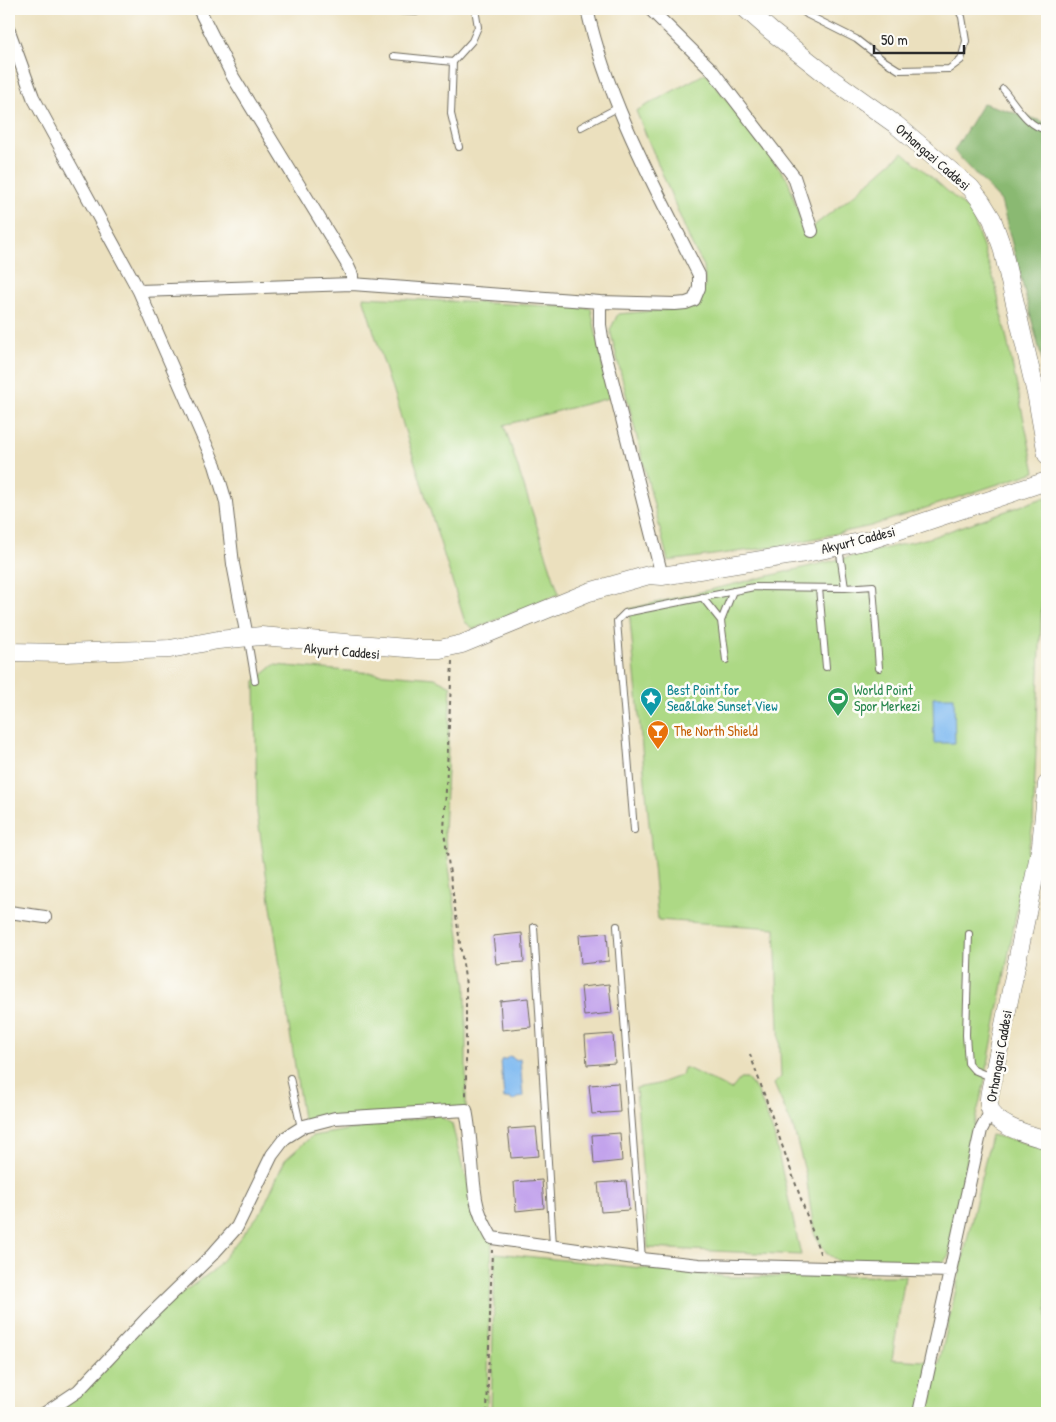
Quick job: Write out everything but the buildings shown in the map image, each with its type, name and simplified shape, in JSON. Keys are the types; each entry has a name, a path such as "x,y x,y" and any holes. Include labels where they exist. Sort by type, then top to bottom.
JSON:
{"street":[{"path":"199,9 233,77 346,262 352,275 352,284"},
{"path":"139,291 352,284 600,302 686,303 694,300 699,288 699,275 636,151 602,63 587,9"},
{"path":"650,9 711,69 794,177 812,231"},
{"name":"Orhangazi Caddesi","path":"746,9 771,32 833,80 895,124 970,188 981,201 992,219 1002,247 1042,397 1047,455"},
{"path":"9,31 33,97 139,291 218,474 226,502 233,564 248,641"},
{"path":"600,302 600,325 603,344 662,576"},
{"name":"Akyurt Caddesi","path":"9,662 121,662 168,659 275,636 419,650 446,648 462,644 589,592 649,575 662,576 870,540 1047,481"},
{"name":"Akyurt Caddesi","path":"9,652 65,653 170,649 248,641 400,657 438,657 452,655 545,617 654,582 662,576"},
{"name":"Orhangazi Caddesi","path":"919,1413 981,1130 991,1111 989,1098 1041,845 1047,784"},
{"path":"9,912 45,917"},
{"path":"45,1413 78,1391 122,1344 212,1255 237,1226 272,1155 285,1138 301,1128 335,1118 466,1110 471,1132 476,1200 482,1220 492,1238 699,1265 951,1271"},
{"path":"991,1111 996,1119 1007,1126 1047,1140"}],"lane":[{"path":"363,9 416,12"},
{"path":"459,147 451,114 453,62 472,41 478,26 475,9"},
{"path":"800,9 808,15 856,39 899,70 949,69 961,60 966,41 962,17 958,9"},
{"path":"394,56 453,62"},
{"path":"1003,89 1028,121 1047,130"},
{"path":"581,127 619,106"},
{"path":"838,546 845,588"},
{"path":"634,830 617,621 625,613 754,587 845,588 873,586 879,668"},
{"path":"819,588 826,666"},
{"path":"726,660 721,621 733,591"},
{"path":"702,598 721,621"},
{"path":"248,641 255,681"},
{"path":"617,926 642,1259"},
{"path":"534,927 553,1246"},
{"path":"969,934 966,1053 968,1062 974,1070 993,1078"},
{"path":"290,1078 301,1128"}],"path":[{"path":"452,655 444,832 466,985 466,1110"},
{"path":"750,1054 825,1268"},
{"path":"487,1413 492,1238"}],"green space":[{"path":"706,73 788,180 806,237 816,224 854,195 903,152 971,212 995,283 1035,472 871,526 781,546 668,561 610,330 618,314 686,308 705,286 704,266 692,245 636,111"},
{"path":"983,103 1047,123 1047,379 1001,201 954,151"},
{"path":"363,297 591,308 609,398 504,425 559,594 474,629 465,622"},
{"name":"World Point Spor Merkezi","path":"1046,497 1033,824 984,1085 974,1124 949,1255 941,1265 843,1264 826,1253 814,1233 806,1175 794,1130 774,1084 781,1077 775,928 658,920 629,609 929,538"},
{"path":"274,665 435,678 451,686 444,832 466,985 466,1110 304,1126 257,813 255,681"},
{"path":"684,1068 731,1090 740,1079 747,1079 758,1092 774,1135 801,1255 648,1248 636,1088 658,1084 682,1075"},
{"path":"438,1115 452,1124 463,1169 492,1238 487,1413 53,1413 147,1318 214,1270 261,1212 285,1160 312,1136"},
{"path":"991,1135 1047,1150 1047,1413 491,1413 495,1253 730,1277 905,1276 892,1359 939,1364"}],"water":[{"path":"933,697 954,697 955,743 934,743"},
{"path":"509,1056 515,1060 520,1059 523,1097 513,1101 509,1098 504,1099 501,1060"}],"place":[{"name":"Best Point for Sea&Lake Sunset View","path":"651,717"},
{"name":"World Point Spor Merkezi","path":"838,717"},
{"name":"The North Shield","path":"658,750"}]}
